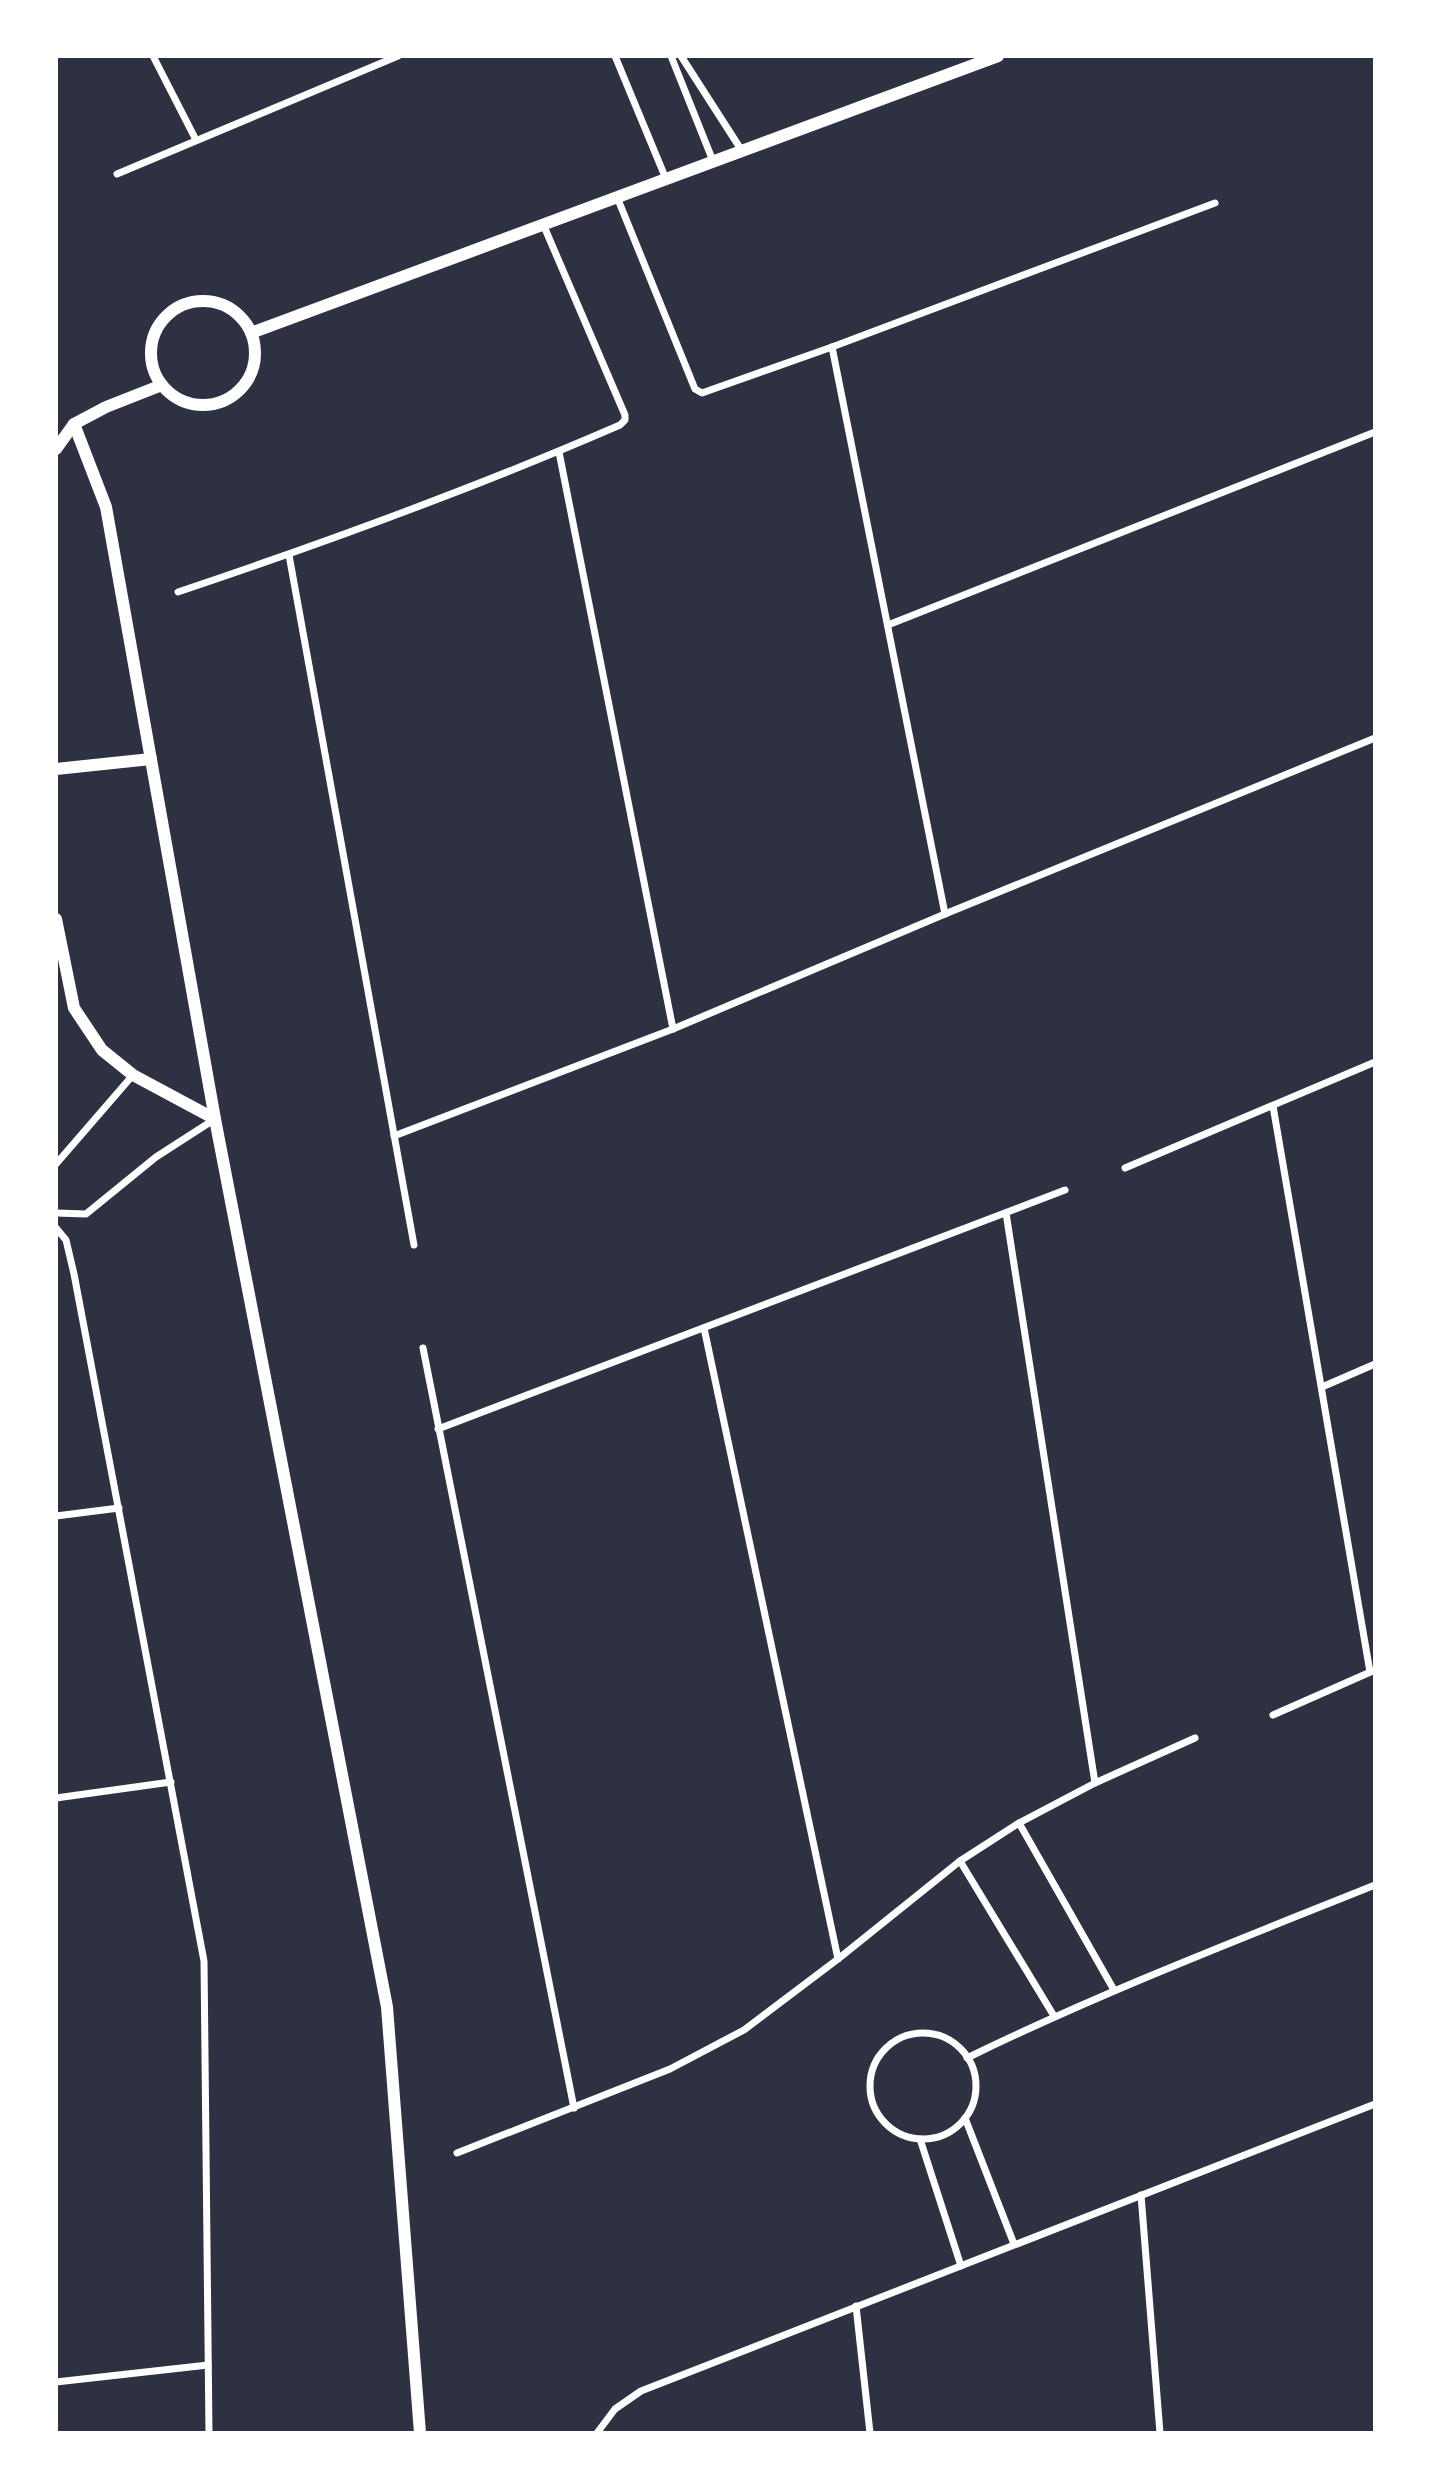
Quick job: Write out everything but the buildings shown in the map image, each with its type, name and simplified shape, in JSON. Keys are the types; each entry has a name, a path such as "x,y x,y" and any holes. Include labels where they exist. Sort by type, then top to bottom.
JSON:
{"street":[{"path":"153,56 196,140"},
{"path":"117,174 398,56"},
{"path":"615,56 666,179"},
{"path":"671,56 713,162"},
{"path":"681,56 742,151"},
{"path":"251,333 998,56"},
{"path":"617,197 695,389 705,393 832,348 1215,203"},
{"path":"178,592 289,555 559,452 620,425 625,420 543,224"},
{"path":"193,301 211,301 228,307 242,318 251,333 254,349 253,365 241,386 222,401 206,405 190,403 174,396 162,385 153,369 153,334 163,319 176,308 193,301"},
{"path":"832,348 945,914"},
{"path":"56,449 74,424 106,407 162,385"},
{"path":"74,424 106,507 215,1119 387,2007 420,2433"},
{"path":"888,625 1375,432"},
{"path":"559,452 673,1028"},
{"path":"289,555 414,1245"},
{"path":"394,1136 673,1028 1375,738"},
{"path":"56,769 151,759"},
{"path":"56,919 74,1008 102,1050 133,1075 215,1119"},
{"path":"1125,1168 1375,1062"},
{"path":"56,1164 133,1075"},
{"path":"1273,1106 1373,1671 1273,1715"},
{"path":"56,1213 86,1214 156,1157 215,1119"},
{"path":"438,1429 1065,1190"},
{"path":"1006,1213 1095,1783"},
{"path":"56,1228 65,1240 74,1274 204,1961 209,2433"},
{"path":"704,1328 838,1959"},
{"path":"423,1348 574,2108"},
{"path":"1322,1387 1375,1364"},
{"path":"56,1516 119,1508"},
{"path":"457,2153 670,2069 744,2030 960,1861 1019,1823 1095,1783 1195,1738"},
{"path":"56,1798 171,1782"},
{"path":"1019,1823 1115,1990"},
{"path":"960,1861 1054,2016"},
{"path":"967,2058 1115,1990 1375,1885"},
{"path":"922,2033 940,2036 955,2044 974,2072 976,2088 973,2104 965,2118 953,2130 937,2137 920,2139 903,2135 887,2125 876,2111 870,2094 870,2076 877,2059 889,2045 904,2037 922,2033"},
{"path":"598,2431 615,2409 641,2391 1375,2104"},
{"path":"965,2118 1014,2244"},
{"path":"920,2139 961,2266"},
{"path":"1141,2195 1160,2433"},
{"path":"856,2306 870,2433"},
{"path":"56,2382 208,2365"}]}
